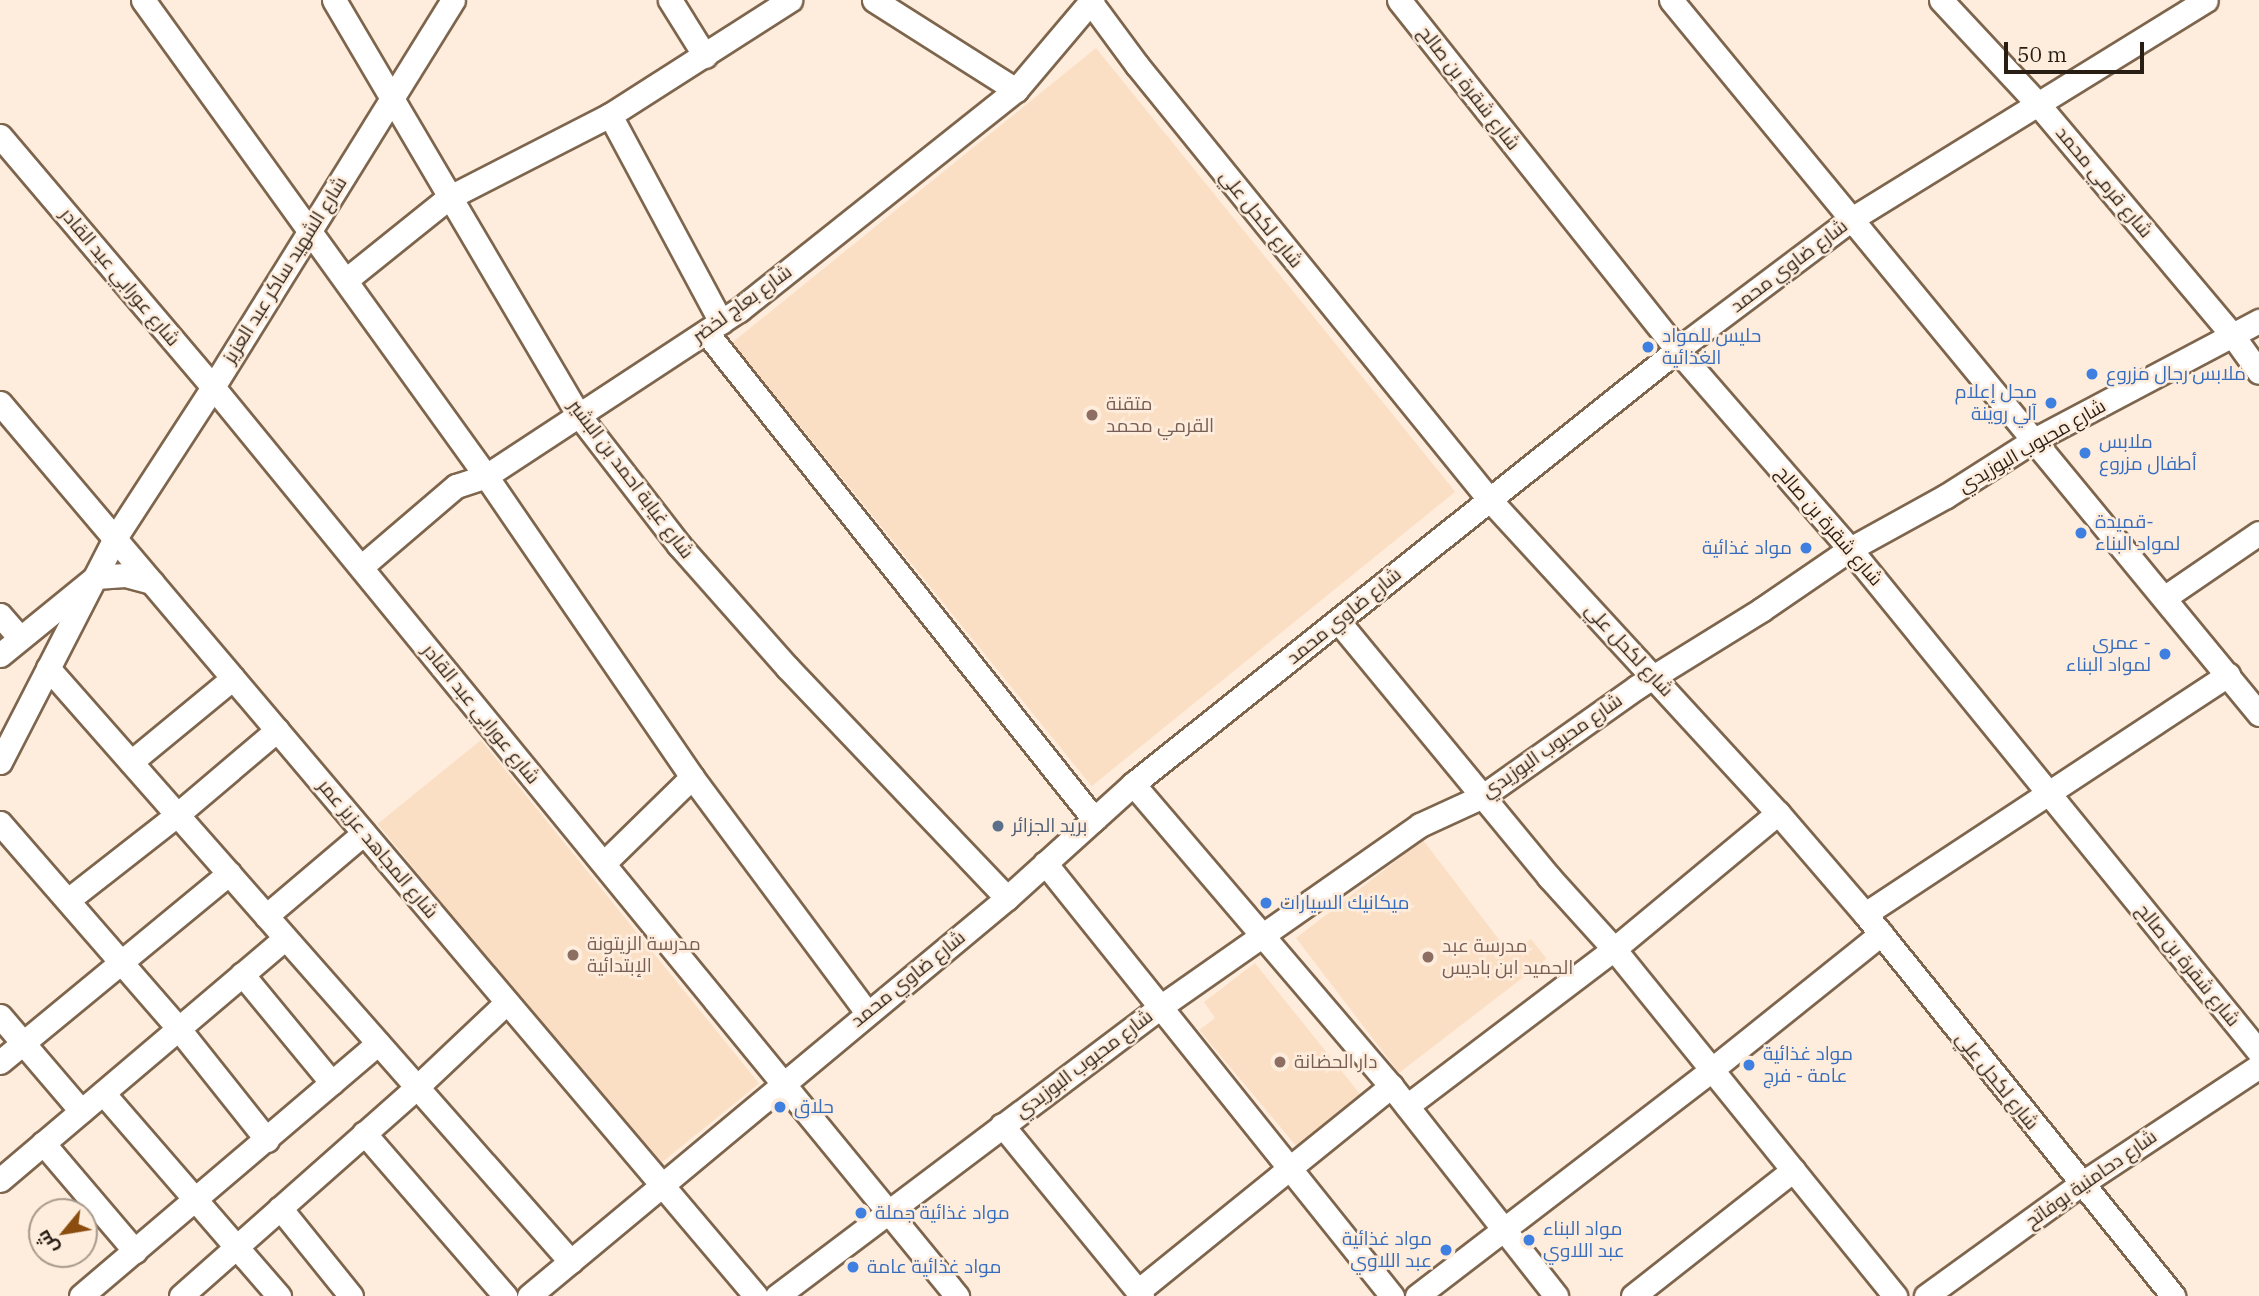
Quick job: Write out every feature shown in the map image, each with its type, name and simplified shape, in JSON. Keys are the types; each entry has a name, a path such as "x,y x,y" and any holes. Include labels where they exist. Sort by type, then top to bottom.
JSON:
{"street":[{"path":"143,0 308,233 346,279 486,476 692,777 867,1013"},
{"name":"شارع غيابة احمد بن البشير","path":"334,0 448,198 577,413 688,555 787,667 1007,898"},
{"name":"شارع الشهيد ساكر عبد العزيز","path":"0,762 115,538 213,387 453,0"},
{"path":"670,0 705,56"},
{"path":"346,279 448,198 610,115 790,0"},
{"path":"874,0 1016,90"},
{"name":"شارع شقرة بن صالح","path":"1399,0 1677,350 1850,549 2259,1052"},
{"path":"1671,0 2259,714"},
{"name":"شارع قرمي محمد","path":"1941,0 2037,103 2233,336 2259,372"},
{"name":"شارع ضاوي محمد","path":"529,1296 1007,898 1133,784 1677,350 1850,220 2206,0"},
{"name":"شارع بعاج لخضر","path":"361,567 456,486 486,476 577,413 713,327 1016,90 1091,1"},
{"name":"شارع لكحل علي","path":"1091,1 1137,65 1489,499 1778,813 1865,914 2173,1296"},
{"path":"610,115 713,327 1094,819"},
{"name":"شارع عورابي عبد القادر","path":"0,136 213,387 957,1296"},
{"name":"شارع محبوب البوزيدي","path":"777,1296 1160,1007 1434,816 1483,796 1653,676 1761,610 1850,549 1946,496 2034,440 2259,321"},
{"name":"شارع المجاهد عزيز عمر","path":"0,403 756,1296"},
{"path":"2164,598 2259,533"},
{"path":"0,655 96,577 125,575 152,582"},
{"path":"0,615 20,638"},
{"path":"1338,621 1549,877 1614,948 1890,1294"},
{"path":"48,668 571,1262"},
{"path":"1865,914 2228,674"},
{"path":"131,762 233,678"},
{"path":"68,900 178,814 277,730"},
{"path":"604,863 692,777"},
{"path":"1133,784 1265,935 1407,1106 1556,1296"},
{"path":"1407,1106 1614,948 1778,813"},
{"path":"0,822 178,1028 267,1140"},
{"path":"266,916 364,833"},
{"path":"1045,863 1392,1296"},
{"path":"0,1062 229,873"},
{"path":"1417,1296 1711,1070 1881,934"},
{"path":"0,1180 285,938"},
{"path":"242,974 332,1083"},
{"path":"181,1296 416,1088 507,1002"},
{"path":"0,1016 82,1111"},
{"path":"80,1296 196,1201 378,1043"},
{"name":"شارع دحامنية بوفاتح","path":"1926,1296 2081,1184 2259,1066"},
{"path":"1002,1125 1140,1294 1391,1087"},
{"path":"103,1093 279,1296"},
{"path":"364,1133 505,1296"},
{"path":"43,1143 135,1251"},
{"path":"1633,1296 1793,1170"},
{"path":"280,1208 351,1296"}],"shaded area":[{"name":"متقنة القرمي محمد","path":"1096,48 1455,492 1092,786 732,343"},
{"name":"مدرسة الزيتونة الإبتدائية","path":"481,740 759,1083 656,1167 378,824"},
{"name":"مدرسة عبد الحميد ابن باديس","path":"1423,840 1510,954 1531,939 1547,959 1399,1073 1296,938"},
{"name":"دار الحضانة","path":"1255,963 1360,1094 1297,1147 1199,1030 1215,1018 1204,1002"}],"place":[{"name":"حليس للمواد الغذائية","path":"1648,347"},
{"name":"ملابس رجال مزروع","path":"2092,374"},
{"name":"محل إعلام آلي روينة","path":"2051,403"},
{"name":"متقنة القرمي محمد","path":"1092,415"},
{"name":"ملابس أطفال مزروع","path":"2085,453"},
{"name":"قميدة- لمواد البناء","path":"2081,533"},
{"name":"مواد غذائية","path":"1806,548"},
{"name":"عمري - لمواد البناء","path":"2165,654"},
{"name":"بريد الجزائر","path":"998,826"},
{"name":"ميكانيك السيارات","path":"1266,903"},
{"name":"مدرسة الزيتونة الإبتدائية","path":"573,955"},
{"name":"مدرسة عبد الحميد ابن باديس","path":"1428,957"},
{"name":"دار الحضانة","path":"1280,1062"},
{"name":"مواد غذائية عامة - فرج","path":"1749,1065"},
{"name":"حلاق","path":"780,1107"},
{"name":"مواد غذائية جملة","path":"861,1213"},
{"name":"مواد البناء عبد اللاوي","path":"1529,1240"},
{"name":"مواد غذائية عبد اللاوي","path":"1446,1250"},
{"name":"مواد غذائية عامة","path":"853,1267"}]}
